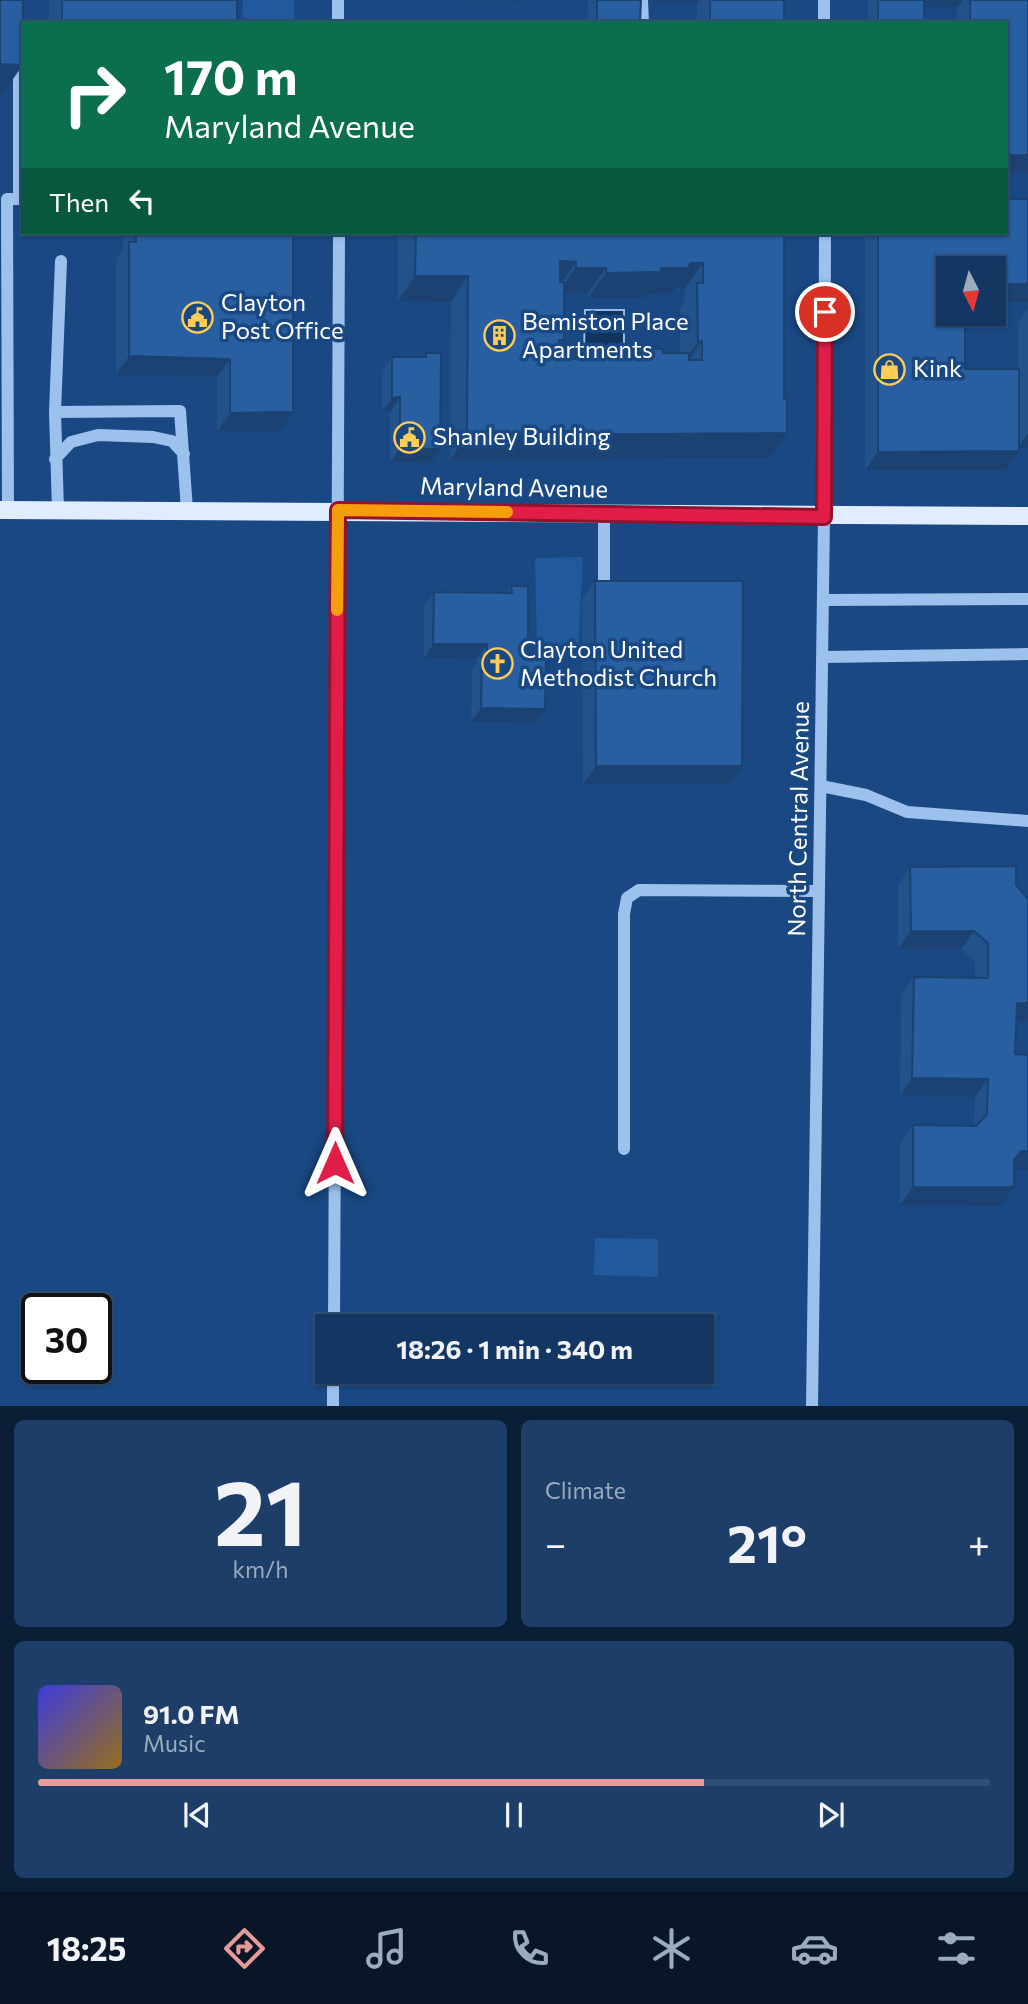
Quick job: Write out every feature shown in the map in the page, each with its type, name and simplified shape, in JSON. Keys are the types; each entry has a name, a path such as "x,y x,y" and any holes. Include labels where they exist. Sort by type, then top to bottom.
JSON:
{"main road":[{"name":"Maryland Avenue","path":"4,510 338,510 824,517 1028,516"}],"street":[{"path":"338,0 338,21"},
{"path":"642,0 643,21"},
{"path":"824,0 824,21"},
{"path":"4,510 7,199 21,199 19,40"},
{"path":"334,1314 339,235"},
{"name":"North Central Avenue","path":"812,1405 824,600 825,235"},
{"path":"58,510 55,412 61,261"},
{"path":"55,412 180,411 187,510"},
{"path":"55,459 71,442 98,435 153,437 172,441 184,454"},
{"path":"604,514 604,599"},
{"path":"824,600 1028,599"},
{"path":"823,657 1028,654"},
{"path":"821,786 866,795 908,812 1028,821"},
{"path":"624,1149 624,914 628,898 639,890 820,891"},
{"path":"333,1384 333,1405"}],"shaded area":[{"path":"243,0 294,0 294,21 242,21"},
{"path":"585,310 624,310 624,354 584,354"},
{"path":"583,557 578,654 537,652 535,558"},
{"path":"595,1238 658,1239 658,1277 594,1275"}],"building":[{"path":"0,0 23,0 21,65 0,64"},
{"path":"62,0 237,0 237,19 246,19 246,21 62,21"},
{"path":"597,0 641,0 640,21 597,21"},
{"path":"710,0 784,0 784,21 710,21"},
{"path":"878,0 924,0 924,21 878,21"},
{"path":"970,0 1028,0 1028,155 1008,155 1008,21 970,21"},
{"path":"402,20 578,20 578,21"},
{"path":"1008,199 1028,199 1028,284 1006,284 1006,256 936,256 936,326 965,326 965,369 1019,369 1019,451 878,452 878,235 1008,235"},
{"name":"Clayton Post Office","path":"136,235 293,235 293,412 230,413 230,359 129,356 129,242 136,242"},
{"name":"Bemiston Place Apartments","path":"416,235 784,235 784,399 787,399 787,433 467,435 468,276 415,276","holes":["560,261 576,262 576,268 606,268 606,273 661,272 661,268 689,268 690,263 703,263 703,283 697,283 698,342 702,341 702,360 689,360 689,353 663,353 663,349 602,349 603,352 575,353 575,359 559,359 559,340 564,340 564,282 560,282"]},
{"name":"Shanley Building","path":"426,353 441,353 440,449 400,448 400,397 392,398 392,357 426,357"},
{"path":"595,581 743,581 742,766 596,766"},
{"name":"Clayton United Methodist Church","path":"511,586 528,586 528,655 546,655 545,709 481,708 482,656 487,656 487,644 433,644 434,592 512,593"},
{"path":"1016,866 1016,885 1028,899 1028,1003 1017,1003 1015,1054 1028,1055 1028,1151 1021,1151 1014,1160 1014,1187 913,1187 913,1125 976,1126 987,1114 988,1079 912,1078 914,977 988,978 988,943 974,931 911,931 910,867"}],"slow traffic":[{"path":"337,610 338,510 507,512"}],"place":[{"name":"Clayton Post Office","path":"198,317"},
{"name":"Bemiston Place Apartments","path":"499,336"},
{"name":"Kink","path":"890,369"},
{"name":"Shanley Building","path":"410,437"},
{"name":"Clayton United Methodist Church","path":"497,664"}],"route":[{"path":"335,1163 338,510 824,517 825,312"}]}
